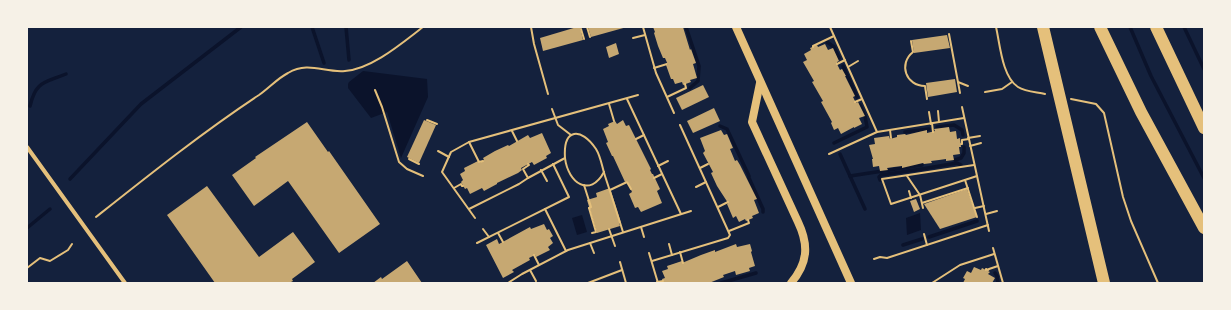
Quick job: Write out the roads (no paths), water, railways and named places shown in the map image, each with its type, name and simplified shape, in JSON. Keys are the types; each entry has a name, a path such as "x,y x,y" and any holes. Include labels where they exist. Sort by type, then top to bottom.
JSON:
{"highway":[{"path":"1043,27 1096,244 1104,283"},
{"path":"1100,27 1141,112 1204,228"},
{"path":"1156,27 1204,128"},
{"path":"1096,244 1110,283"}],"main road":[{"path":"736,27 851,283"},
{"path":"760,83 752,122 798,222 805,242 803,265 798,275 791,283"}],"street":[{"path":"27,147 125,283"}],"water":[{"path":"363,71 427,79 428,97 401,158 387,112 371,118 348,88 349,82"},
{"path":"920,213 921,230 907,235 906,218"},
{"path":"582,215 587,232 577,235 572,218"}],"waterway":[{"path":"70,179 141,104 241,27"},
{"path":"312,27 324,63"},
{"path":"346,27 349,60"},
{"path":"686,27 699,66 698,81 690,88"},
{"path":"1130,27 1151,76 1204,178"},
{"path":"1184,27 1204,69"},
{"path":"827,42 834,47 839,58"},
{"path":"843,66 857,97"},
{"path":"30,106 32,98 38,87 47,81 66,74"},
{"path":"834,143 867,127 865,116 860,105"},
{"path":"937,127 954,125 962,130 963,135"},
{"path":"720,126 727,129 749,176"},
{"path":"905,132 929,129"},
{"path":"955,160 961,158 964,153 964,147"},
{"path":"840,154 865,209"},
{"path":"916,170 957,163 961,165"},
{"path":"850,176 922,165"},
{"path":"880,180 879,177 881,175 915,170"},
{"path":"749,178 763,212"},
{"path":"27,228 50,209"},
{"path":"929,237 977,221"},
{"path":"903,245 922,239"},
{"path":"721,283 756,273"},
{"path":"995,273 998,283"}]}
